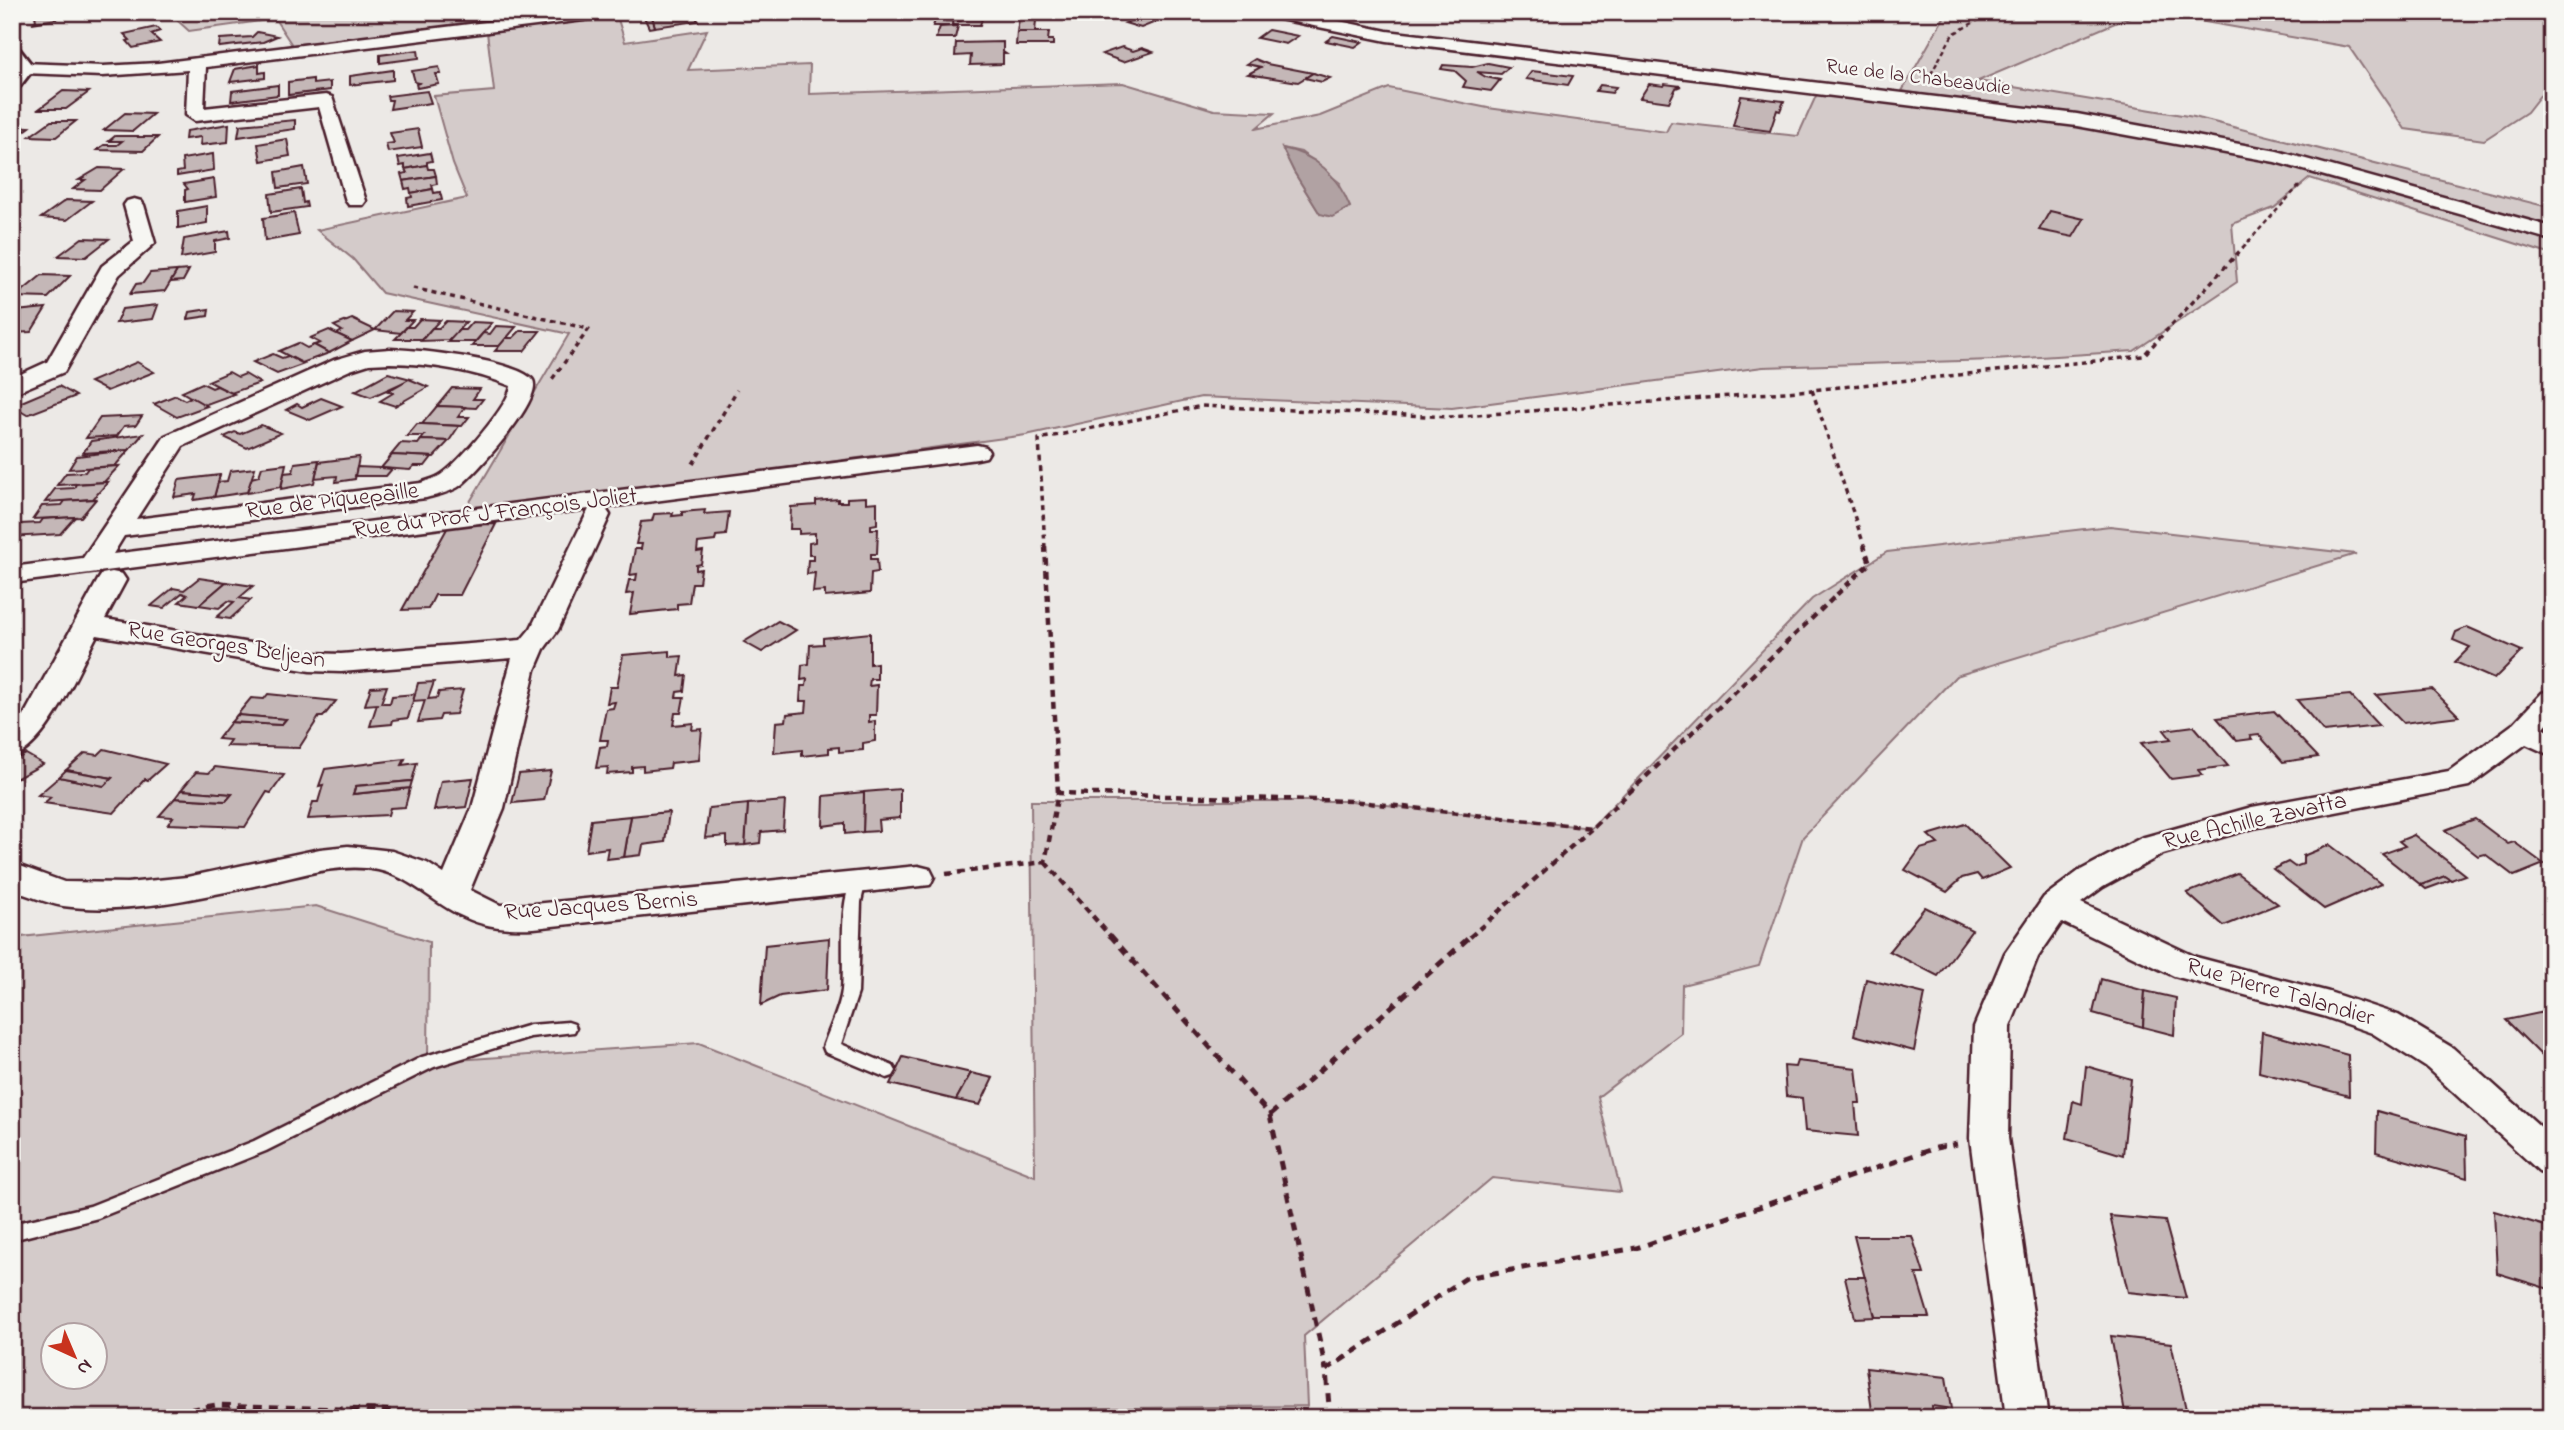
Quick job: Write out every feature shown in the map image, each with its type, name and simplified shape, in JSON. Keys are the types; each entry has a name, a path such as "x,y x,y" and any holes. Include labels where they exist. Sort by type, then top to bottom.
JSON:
{"street":[{"path":"16,68 103,71 197,63 608,12"},
{"name":"Rue de la Chabeaudie","path":"1270,12 1387,36 2077,120 2171,136 2317,167 2552,234"},
{"path":"197,63 195,115 326,101 356,201"},
{"path":"12,387 56,368 110,271 145,243 134,205"},
{"name":"Rue de Piquepaille","path":"102,572 118,529 128,509 174,441 342,365 371,357 408,356 493,370 523,383 523,393 516,407 464,468 450,481 426,491 118,529"},
{"name":"Rue du Prof J François Joliet","path":"12,575 102,572 977,452"},
{"path":"452,893 488,808 521,670 530,648 544,631 597,516"},
{"name":"Rue Georges Beljean","path":"12,747 30,732 89,625 102,572"},
{"name":"Rue Georges Beljean","path":"89,625 310,662 341,663 530,648"},
{"name":"Rue Achille Zavatta","path":"2027,1418 1989,1138 1992,1027 2022,953 2056,905 2091,879 2152,846 2252,818 2458,779 2538,739 2552,699"},
{"name":"Rue Jacques Bernis","path":"12,874 24,882 63,894 127,895 187,889 320,860 348,857 381,859 415,872 473,908 498,917 918,877"},
{"name":"Rue Pierre Talandier","path":"2056,905 2186,967 2329,1005 2385,1024 2440,1058 2552,1160"}],"lane":[{"path":"857,884 853,902 850,993 831,1047 887,1071"},
{"path":"12,1232 92,1213 260,1146 428,1062 530,1031 568,1028"}],"path":[{"path":"1916,100 1953,34 1993,12"},
{"path":"1045,862 1058,793 1039,439 1202,406 1450,417 1812,390 2143,356 2317,167"},
{"path":"676,492 737,390"},
{"path":"1270,1115 1592,828 1870,563 1812,390"},
{"path":"1058,793 1351,801 1592,828"},
{"path":"918,877 1045,862"},
{"path":"1045,862 1270,1115 1326,1370 1330,1418"},
{"path":"1326,1370 1465,1278 1636,1248 1936,1148 1989,1138"},
{"path":"143,1418 216,1405 619,1418"}],"shaded area":[{"path":"168,12 542,12 541,15 292,45 275,19 189,31"},
{"path":"1947,12 2141,12 1978,81 2194,117 2552,208 2552,255 2310,178 2274,208 2232,224 2237,282 2134,351 1994,360 1763,367 1452,408 1201,397 1026,435 464,512 569,334 382,293 353,259 317,230 467,198 453,164 434,96 494,91 487,32 617,16 625,42 707,30 688,70 810,65 809,94 1123,83 1214,110 1274,113 1255,129 1320,116 1389,88 1488,108 1666,132 1671,122 1798,136 1819,89 2052,116 1902,91","holes":["1283,148 1301,152 1340,183 1320,214 1294,172"]},
{"path":"2147,12 2552,12 2552,80 2527,112 2484,140 2405,129 2349,47"},
{"path":"1282,148 1306,156 1324,168 1339,185 1350,207 1332,217 1320,214"},
{"path":"2110,526 2356,554 1956,676 1803,837 1759,966 1682,985 1681,1033 1598,1097 1621,1192 1492,1178 1304,1336 1307,1406 787,1412 627,1418 12,1418 12,938 316,906 429,942 428,1062 699,1043 1035,1176 1031,801 1351,801 1591,828 1812,599 1887,552"}],"building":[{"path":"57,12 57,19 32,23 36,21 35,15"},
{"path":"694,12 698,21 655,27 652,17"},
{"path":"1020,12 1049,12 1049,20 1036,20 1035,32 1017,32"},
{"path":"1151,12 1178,13 1141,28 1125,23"},
{"path":"678,13 652,17 655,27 649,28 644,17"},
{"path":"952,18 963,19 953,21 952,25 958,26 933,26 935,21 951,21"},
{"path":"982,19 980,25 952,25 953,21"},
{"path":"958,26 955,38 936,38 940,27"},
{"path":"156,27 160,31 151,34 160,42 133,48 124,34"},
{"path":"1268,30 1298,36 1286,44 1257,38"},
{"path":"257,32 277,36 263,42 219,47 220,39 252,37"},
{"path":"1017,32 1049,32 1048,40 1053,40 1053,45 1016,45"},
{"path":"1333,36 1362,42 1355,47 1326,41"},
{"path":"1003,42 1003,52 1006,54 1003,54 1003,64 970,65 971,55 955,56 956,43"},
{"path":"1122,47 1133,51 1142,48 1153,52 1123,62 1102,54"},
{"path":"418,50 419,58 380,63 380,55"},
{"path":"1255,59 1313,73 1298,82 1248,74 1261,67 1247,64"},
{"path":"1488,63 1509,67 1501,74 1477,72 1500,80 1491,91 1463,87 1466,81 1455,71 1441,69 1443,65 1472,67"},
{"path":"259,65 259,73 265,72 265,78 230,82 235,69"},
{"path":"439,67 441,74 436,74 439,84 417,88 416,84 419,83 415,82 412,71"},
{"path":"393,70 393,80 350,85 350,76"},
{"path":"1532,71 1573,76 1568,85 1526,79"},
{"path":"1313,73 1330,78 1322,82 1305,78"},
{"path":"313,79 313,84 330,82 330,90 288,95 288,82"},
{"path":"1649,84 1681,86 1676,88 1669,102 1640,98"},
{"path":"278,85 278,95 231,101 232,91"},
{"path":"1600,85 1616,87 1612,93 1596,91"},
{"path":"63,91 89,92 66,109 39,109"},
{"path":"427,91 431,103 390,109 392,100 388,100 387,96"},
{"path":"1741,96 1784,101 1780,111 1777,110 1770,131 1733,126"},
{"path":"125,113 153,114 133,131 104,130"},
{"path":"295,120 295,129 238,137 240,125"},
{"path":"51,121 76,121 56,137 30,136"},
{"path":"229,124 228,142 200,145 201,137 185,139 186,131"},
{"path":"12,126 30,127 12,140"},
{"path":"418,129 422,147 388,152 386,144 394,143 390,133"},
{"path":"115,136 158,137 143,151 97,150 104,145 117,145 122,141 109,141"},
{"path":"287,139 290,156 261,161 258,144"},
{"path":"430,153 432,161 427,162 427,165 405,169 405,165 400,166 398,158"},
{"path":"213,154 214,170 177,176 177,172 183,171 182,159"},
{"path":"427,165 428,169 434,169 436,176 403,181 401,174 407,173 405,169"},
{"path":"304,167 307,184 278,188 276,172"},
{"path":"99,168 124,169 100,190 73,189 85,180 79,180"},
{"path":"436,176 437,184 432,185 433,189 411,193 410,188 405,189 403,181"},
{"path":"214,179 216,197 185,202 185,190 188,189 184,184"},
{"path":"301,189 303,203 306,202 307,207 271,212 269,194"},
{"path":"433,189 434,193 440,192 442,200 408,206 407,198 412,197 411,193"},
{"path":"66,200 92,201 67,220 41,218"},
{"path":"207,206 207,223 178,228 178,211"},
{"path":"2050,211 2084,219 2073,237 2039,230"},
{"path":"294,213 299,235 265,241 263,218"},
{"path":"229,231 230,238 215,241 215,252 181,258 184,239"},
{"path":"82,238 109,239 86,257 58,256"},
{"path":"189,270 183,281 170,282 177,271"},
{"path":"177,271 165,291 130,294 136,284 143,283 150,273"},
{"path":"42,275 70,276 48,298 15,297"},
{"path":"158,305 153,319 116,323 122,309"},
{"path":"46,308 31,332 12,333 12,317 16,311"},
{"path":"209,309 208,316 188,319 190,312"},
{"path":"393,311 413,312 405,320 413,320 401,333 375,330"},
{"path":"352,319 375,330 352,341 337,334 342,331 334,326"},
{"path":"420,319 440,320 422,339 395,339 407,327 413,327"},
{"path":"446,321 466,322 449,340 421,341 432,328 439,328"},
{"path":"472,322 492,323 475,342 448,342 459,330 465,330"},
{"path":"496,326 516,327 500,346 472,346 483,333 490,334"},
{"path":"329,330 352,341 329,353 314,345 320,343 310,338"},
{"path":"520,331 540,331 524,351 495,351 506,338 513,338"},
{"path":"298,343 307,348 314,345 329,353 302,363 279,351"},
{"path":"273,354 282,358 288,356 304,364 277,374 253,362"},
{"path":"137,362 154,372 107,391 90,382"},
{"path":"229,372 238,377 245,374 260,383 231,393 208,381"},
{"path":"388,373 411,379 371,397 355,391"},
{"path":"409,379 428,387 395,406 380,401 393,393 388,391"},
{"path":"202,383 234,394 204,405 182,392"},
{"path":"59,386 76,396 27,415 12,406"},
{"path":"452,388 480,389 473,399 483,399 476,408 437,406"},
{"path":"176,395 185,400 191,397 207,406 177,417 154,404"},
{"path":"321,398 342,406 310,420 286,410 297,404 302,407"},
{"path":"437,406 465,407 458,417 469,417 462,426 422,424"},
{"path":"142,416 136,425 124,426 117,436 86,438 100,418"},
{"path":"417,424 459,426 449,441 421,440 424,436 407,436"},
{"path":"261,425 281,433 247,448 224,437 235,432 240,434"},
{"path":"143,434 129,450 83,453 91,441"},
{"path":"421,440 449,441 434,457 391,455 401,443 418,444"},
{"path":"129,450 115,466 69,469 77,456"},
{"path":"392,455 432,457 425,466 414,466 410,470 381,468"},
{"path":"359,457 355,479 336,482 337,476 315,478 319,462"},
{"path":"319,460 314,483 281,489 284,473 293,472 295,463"},
{"path":"286,464 281,487 247,493 251,478 259,476 262,467"},
{"path":"119,466 104,482 57,485 66,473"},
{"path":"357,467 392,469 386,476 355,476"},
{"path":"255,468 247,492 214,497 218,482 227,481 230,471"},
{"path":"220,475 214,497 194,500 196,494 174,497 179,480"},
{"path":"108,482 93,499 45,502 55,489 74,488 76,484"},
{"path":"866,497 866,503 877,502 877,524 871,525 871,529 878,529 877,554 871,554 871,559 877,559 878,572 871,573 870,593 825,597 825,591 813,592 815,573 807,574 808,560 813,560 813,555 809,555 809,543 815,542 815,533 799,534 799,529 790,529 791,507 816,505 816,501 838,499 838,502 847,502 847,498"},
{"path":"96,499 81,517 33,519 42,506"},
{"path":"705,510 704,514 729,512 726,535 716,536 715,541 698,543 697,552 703,551 701,564 696,565 696,570 701,569 699,583 692,583 689,603 677,604 677,609 630,614 634,593 626,594 629,580 636,580 637,574 630,575 635,549 641,549 642,544 636,544 641,522 652,521 654,514 673,513 672,516 682,515 682,512"},
{"path":"75,517 60,534 12,537 20,524"},
{"path":"496,524 460,595 435,595 428,609 402,610 449,525"},
{"path":"199,578 226,582 199,605 179,602 187,595 182,593 164,608 151,606 173,588 184,590"},
{"path":"226,582 253,586 239,598 251,600 230,619 217,617 234,602 228,601 219,608 199,605"},
{"path":"778,621 796,630 762,652 744,642"},
{"path":"2467,627 2522,651 2494,679 2455,662 2470,647 2453,640 2456,632"},
{"path":"870,633 870,664 877,663 877,679 870,679 869,686 877,685 876,715 869,715 869,722 875,721 875,741 863,743 863,750 839,752 839,747 829,748 829,753 802,756 802,750 774,753 776,722 786,721 787,714 806,712 807,701 800,701 801,686 806,686 807,679 801,680 802,665 809,664 810,645 823,644 823,638"},
{"path":"670,651 670,657 682,656 679,676 686,675 684,691 677,692 676,697 684,697 681,713 675,713 673,725 693,723 692,730 702,729 699,760 671,763 670,768 643,771 643,766 632,767 632,772 607,774 608,767 596,768 600,747 607,746 608,740 600,740 606,709 613,708 615,702 607,703 610,687 617,687 623,655"},
{"path":"434,682 428,699 437,698 439,692 463,690 456,714 441,715 439,720 418,722 425,700 413,701 418,683"},
{"path":"387,686 381,703 390,703 392,696 415,694 408,718 393,720 392,724 370,726 377,704 365,705 371,687"},
{"path":"2432,689 2459,716 2403,723 2376,695"},
{"path":"268,694 336,701 323,717 319,717 299,748 226,746 230,740 218,739 231,722 281,725 286,719 237,715 251,698 264,699"},
{"path":"2350,695 2379,726 2324,732 2297,700"},
{"path":"2274,711 2318,757 2283,762 2259,735 2237,741 2217,718"},
{"path":"237,715 286,719 281,725 231,722"},
{"path":"2194,726 2228,766 2198,770 2202,775 2171,779 2141,743 2171,739 2164,730"},
{"path":"104,749 166,764 148,780 145,779 114,813 44,803 51,797 38,795 59,777 104,786 112,778 66,770 85,753 98,755"},
{"path":"26,754 43,764 12,781 12,761"},
{"path":"405,759 402,765 417,763 412,781 356,786 353,794 410,788 405,807 390,808 388,815 308,819 313,802 318,802 323,785 319,786 325,769"},
{"path":"215,767 284,775 271,793 267,792 245,827 168,824 173,817 159,816 175,798 226,801 232,794 181,790 196,772 209,773"},
{"path":"66,770 112,778 104,786 59,777"},
{"path":"551,771 544,800 512,803 519,774"},
{"path":"473,778 466,807 434,810 441,781"},
{"path":"412,781 410,788 353,794 356,786"},
{"path":"900,789 900,818 878,820 879,831 863,832 864,792"},
{"path":"181,790 232,794 226,801 175,798"},
{"path":"864,792 863,832 845,834 845,823 823,826 824,796"},
{"path":"785,801 783,830 761,832 760,843 745,845 748,804"},
{"path":"748,804 745,845 727,846 727,836 705,838 709,808"},
{"path":"669,812 665,842 643,845 641,855 624,857 631,816"},
{"path":"631,816 624,857 606,859 608,848 586,851 591,820"},
{"path":"2475,819 2508,844 2514,842 2544,864 2514,876 2485,854 2478,856 2445,830"},
{"path":"1965,824 2010,868 1982,880 1977,874 1962,878 1947,892 1905,870 1920,849 1938,844 1928,835"},
{"path":"2414,835 2465,875 2451,880 2445,876 2421,885 2382,854 2405,846 2399,841"},
{"path":"2330,845 2381,884 2324,909 2273,869 2288,862 2295,867 2303,864 2303,856"},
{"path":"2237,873 2278,904 2224,926 2187,893"},
{"path":"2445,876 2451,880 2426,889 2421,885"},
{"path":"1925,907 1972,930 1938,976 1889,951"},
{"path":"829,938 827,990 780,996 761,1005 765,945"},
{"path":"1866,979 1925,994 1914,1051 1854,1035"},
{"path":"2101,979 2145,991 2143,1027 2093,1013"},
{"path":"2145,991 2176,998 2174,1035 2143,1027"},
{"path":"2544,1012 2552,1019 2552,1066 2506,1020"},
{"path":"2262,1032 2348,1055 2349,1096 2259,1072"},
{"path":"903,1057 971,1073 956,1100 890,1084"},
{"path":"1797,1061 1856,1068 1860,1103 1855,1103 1858,1136 1805,1131 1802,1098 1786,1096 1784,1066 1795,1067"},
{"path":"2086,1066 2131,1079 2123,1155 2067,1138 2073,1101 2082,1104"},
{"path":"971,1073 993,1078 980,1105 956,1100"},
{"path":"2377,1111 2466,1136 2467,1178 2376,1152"},
{"path":"2494,1211 2552,1228 2552,1290 2497,1273"},
{"path":"2110,1216 2165,1221 2186,1298 2128,1292"},
{"path":"1854,1236 1912,1236 1924,1274 1916,1274 1929,1317 1875,1317"},
{"path":"1845,1277 1865,1277 1875,1317 1855,1318"},
{"path":"2111,1336 2171,1343 2188,1418 2126,1418"},
{"path":"1866,1368 1946,1377 1951,1409 1932,1406 1933,1418 1873,1418"}]}
